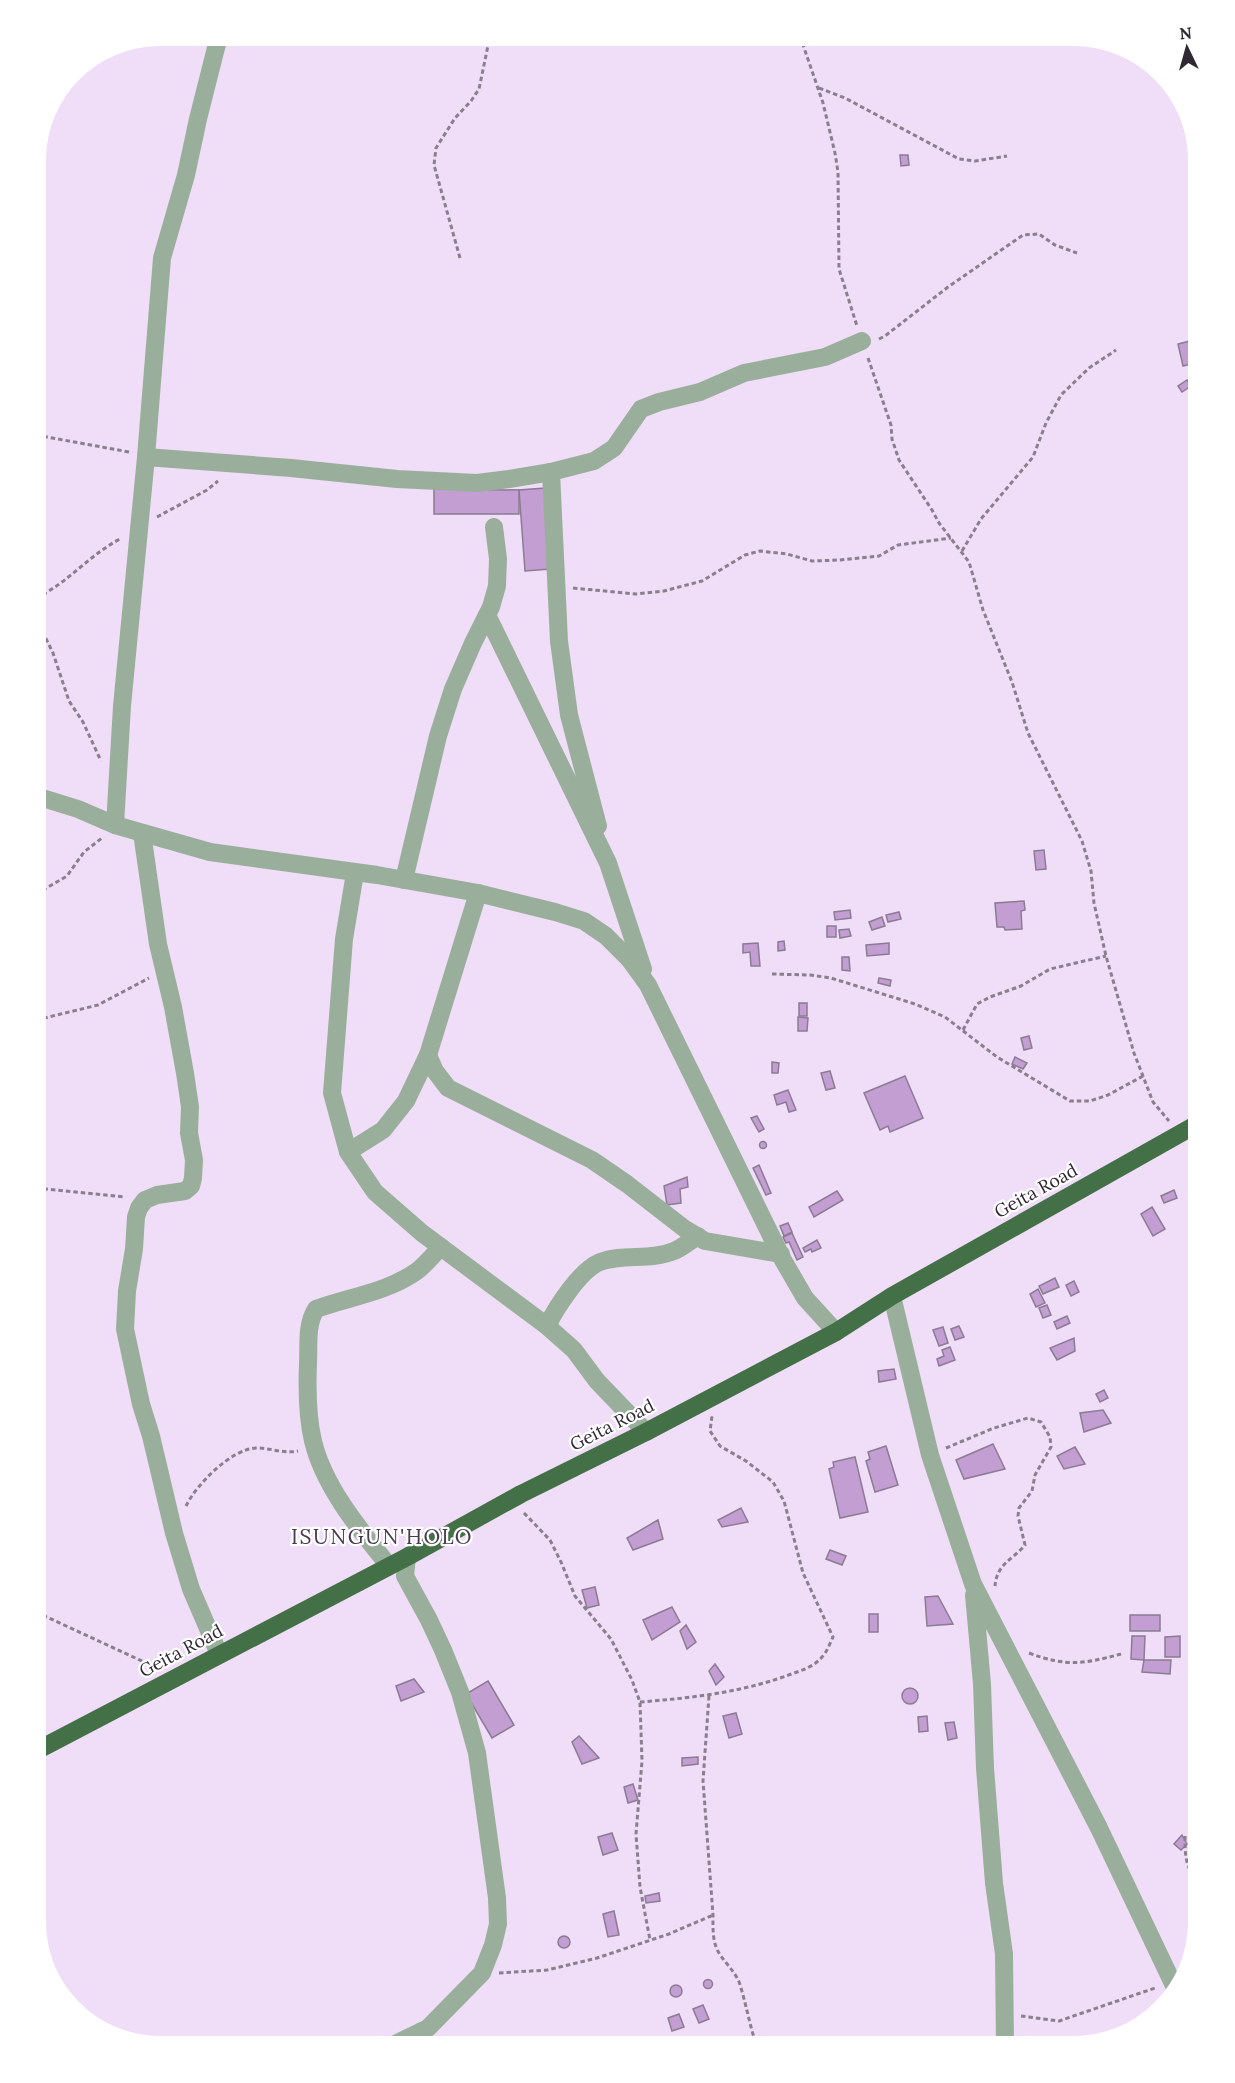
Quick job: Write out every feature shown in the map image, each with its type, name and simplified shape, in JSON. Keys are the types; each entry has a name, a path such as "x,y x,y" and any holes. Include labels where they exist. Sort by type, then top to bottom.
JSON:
{"highway":[{"name":"Geita Road","path":"46,1746 407,1557 521,1494 646,1432 836,1332 892,1296 1188,1129"}],"street":[{"path":"116,825 116,786 122,706 162,258 186,175 216,47"},
{"path":"146,457 477,483 551,472 594,461 606,455 622,438 641,409 699,392 744,373 825,357 862,341"},
{"path":"551,472 559,641 569,715 608,863 648,985 780,1254 804,1298 836,1332"},
{"path":"404,880 438,736 453,689 487,615 497,585 498,559 494,527"},
{"path":"487,615 608,863"},
{"path":"47,799 116,825 210,852 478,893 584,921 606,936 630,960 648,985"},
{"path":"142,833 158,944 173,1007 190,1107 189,1133 194,1160 191,1186 185,1191 145,1200 136,1217 125,1329 141,1404 152,1436 174,1533 191,1589 219,1654"},
{"path":"355,873 343,950 332,1093 348,1152 375,1192 441,1247 547,1326 574,1350 597,1381 646,1432"},
{"path":"348,1152 383,1130 406,1101 428,1055 478,893"},
{"path":"428,1055 435,1071 448,1088 592,1160 705,1241 780,1254"},
{"path":"547,1326 557,1307 572,1287 597,1263 615,1257 648,1256 674,1251 698,1236"},
{"path":"389,1566 346,1513 315,1448 307,1386 311,1316 316,1309 400,1281 418,1270 441,1247"},
{"path":"892,1296 930,1455 973,1584 1062,1754 1172,1981"},
{"path":"407,1557 405,1576 429,1620 460,1692 477,1753 497,1898 498,1924 494,1945 482,1973 428,2028 412,2036"},
{"path":"973,1584 982,1684 985,1768 994,1883 1004,1954 1005,2036"}],"path":[{"path":"460,258 434,165 436,148 455,118 479,89 488,47"},
{"path":"804,47 830,127 838,172 839,269 891,425 892,439 899,460 939,523 969,562 983,610 1012,682 1028,733 1083,841 1091,871 1094,903 1106,956 1143,1076 1153,1101 1180,1134"},
{"path":"819,88 844,98 958,159 975,161 1007,156"},
{"path":"862,341 872,341 885,336 948,287 1023,235 1039,234 1055,245 1077,253"},
{"path":"962,551 981,519 1033,457 1046,423 1061,395 1089,368 1116,350"},
{"path":"47,437 123,450 146,457"},
{"path":"556,586 636,594 664,591 702,581 745,555 760,551 787,554 812,561 840,560 879,556 898,545 952,538"},
{"path":"47,640 69,701 116,786"},
{"path":"47,888 67,876 84,852 116,825"},
{"path":"963,1030 977,1004 990,997 1020,986 1050,969 1106,956"},
{"path":"47,1017 98,1005 164,970"},
{"path":"772,974 810,975 876,991 915,1004 945,1017 997,1057 1070,1101 1090,1101 1143,1076"},
{"path":"46,1190 103,1193 145,1200"},
{"path":"640,1702 736,1691 809,1668 823,1656 833,1637 803,1573 784,1502 773,1482 746,1461 720,1446 710,1431 715,1396"},
{"path":"930,1455 994,1428 1028,1418 1041,1422 1050,1437 1051,1447 1035,1475 1032,1491 1018,1508 1025,1545 1006,1561 999,1572 995,1583 996,1595"},
{"path":"174,1533 190,1497 231,1456 255,1448 277,1452 315,1448"},
{"path":"521,1494 524,1515 550,1540 575,1596 611,1639 632,1680 640,1702 642,1761 636,1842 640,1887 650,1940"},
{"path":"46,1617 177,1677"},
{"path":"1002,1642 1043,1658 1067,1664 1086,1663 1121,1654"},
{"path":"709,1695 703,1781 713,1915 712,1935 719,1954 733,1970 741,1986 754,2036"},
{"path":"1185,1836 1185,1859 1188,1867"},
{"path":"482,1973 547,1970 597,1958 713,1915"},
{"path":"1004,2015 1059,2021 1166,1990"}],"building":[{"path":"900,155 908,155 909,165 901,166"},
{"path":"1188,342 1188,365 1183,366 1178,344"},
{"path":"1188,382 1188,388 1182,392 1178,386"},
{"path":"545,488 550,569 525,571 519,490"},
{"path":"434,489 519,490 519,514 434,514"},
{"path":"1044,850 1046,869 1036,870 1034,851"},
{"path":"1024,901 1025,910 1021,911 1022,929 1005,930 1004,927 997,927 995,903"},
{"path":"850,910 851,918 835,920 834,912"},
{"path":"899,912 901,919 888,922 886,915"},
{"path":"882,917 885,926 872,930 869,922"},
{"path":"827,926 836,926 836,937 827,937"},
{"path":"849,929 851,936 840,938 839,930"},
{"path":"784,941 785,950 778,951 778,942"},
{"path":"758,943 760,966 751,966 750,952 743,953 743,944"},
{"path":"889,943 889,954 867,956 866,945"},
{"path":"842,957 849,957 850,971 842,970"},
{"path":"879,978 891,980 890,986 878,983"},
{"path":"799,1003 807,1003 807,1016 799,1016"},
{"path":"798,1017 808,1018 807,1031 798,1031"},
{"path":"1029,1036 1032,1048 1024,1050 1021,1038"},
{"path":"1015,1057 1027,1063 1023,1069 1012,1064"},
{"path":"772,1062 779,1063 778,1073 772,1073"},
{"path":"830,1071 835,1088 826,1090 821,1073"},
{"path":"905,1076 923,1118 890,1132 888,1126 880,1130 864,1093"},
{"path":"788,1090 796,1110 789,1112 786,1102 777,1105 774,1095"},
{"path":"757,1116 764,1129 759,1132 751,1118"},
{"path":"763,1141 767,1145 763,1149 759,1145"},
{"path":"759,1165 771,1193 766,1195 753,1168"},
{"path":"687,1177 688,1187 680,1189 681,1203 667,1205 664,1186"},
{"path":"1174,1190 1177,1198 1164,1203 1161,1196"},
{"path":"837,1191 843,1200 814,1217 809,1207"},
{"path":"1152,1207 1165,1229 1153,1236 1141,1214"},
{"path":"788,1223 792,1232 784,1236 780,1226"},
{"path":"792,1233 803,1257 797,1260 789,1242 786,1243 783,1237"},
{"path":"817,1240 821,1248 805,1252 803,1248"},
{"path":"1055,1278 1059,1287 1043,1294 1039,1286"},
{"path":"1074,1281 1079,1292 1071,1296 1066,1285"},
{"path":"1038,1289 1045,1303 1036,1307 1030,1294"},
{"path":"1047,1305 1051,1315 1043,1318 1039,1308"},
{"path":"1067,1316 1070,1323 1057,1329 1054,1322"},
{"path":"959,1326 964,1337 955,1340 951,1329"},
{"path":"943,1327 948,1343 939,1346 933,1330"},
{"path":"1074,1338 1075,1351 1057,1360 1050,1348"},
{"path":"950,1347 955,1360 939,1366 937,1359 944,1356 942,1350"},
{"path":"894,1369 896,1379 879,1382 878,1371"},
{"path":"1104,1390 1108,1398 1100,1402 1096,1394"},
{"path":"1103,1410 1111,1423 1084,1432 1080,1413"},
{"path":"993,1444 1005,1469 964,1479 956,1460"},
{"path":"886,1446 898,1485 875,1492 866,1461 870,1459 868,1452"},
{"path":"1075,1447 1085,1464 1064,1469 1057,1456"},
{"path":"855,1457 868,1512 840,1518 829,1469 834,1467 833,1462"},
{"path":"741,1508 748,1522 722,1527 718,1520"},
{"path":"658,1520 663,1539 633,1550 627,1538"},
{"path":"830,1550 846,1556 842,1565 826,1559"},
{"path":"595,1587 599,1605 587,1608 582,1590"},
{"path":"938,1596 953,1624 927,1626 925,1597"},
{"path":"672,1607 680,1622 652,1640 643,1620"},
{"path":"869,1614 878,1614 878,1632 869,1632"},
{"path":"1130,1615 1160,1615 1160,1631 1130,1631"},
{"path":"686,1625 696,1642 687,1649 680,1631"},
{"path":"1132,1636 1145,1636 1144,1660 1131,1659"},
{"path":"1180,1636 1180,1657 1165,1657 1165,1637"},
{"path":"1144,1660 1171,1660 1170,1674 1142,1672"},
{"path":"715,1664 724,1677 716,1685 709,1671"},
{"path":"414,1679 424,1692 401,1701 396,1686"},
{"path":"488,1681 514,1725 492,1738 466,1694"},
{"path":"910,1688 918,1696 910,1704 902,1696"},
{"path":"736,1713 742,1734 729,1738 723,1716"},
{"path":"927,1716 928,1731 919,1732 918,1717"},
{"path":"954,1722 957,1738 948,1740 945,1723"},
{"path":"579,1736 599,1758 582,1764 572,1742"},
{"path":"698,1757 698,1764 682,1766 682,1758"},
{"path":"633,1784 638,1800 628,1803 624,1787"},
{"path":"612,1833 618,1850 603,1855 598,1837"},
{"path":"1182,1835 1187,1844 1181,1850 1174,1844"},
{"path":"659,1893 660,1901 646,1903 645,1896"},
{"path":"614,1911 619,1935 608,1937 603,1914"},
{"path":"564,1936 570,1942 564,1948 558,1942"},
{"path":"708,1980 712,1984 708,1988 704,1984"},
{"path":"678,1985 682,1991 678,1997 674,1997 670,1989"},
{"path":"703,2005 709,2019 699,2023 693,2009"},
{"path":"679,2014 684,2027 672,2031 668,2018"}],"district":[{"name":"ISUNGUN'HOLO","path":"382,1537"}]}
